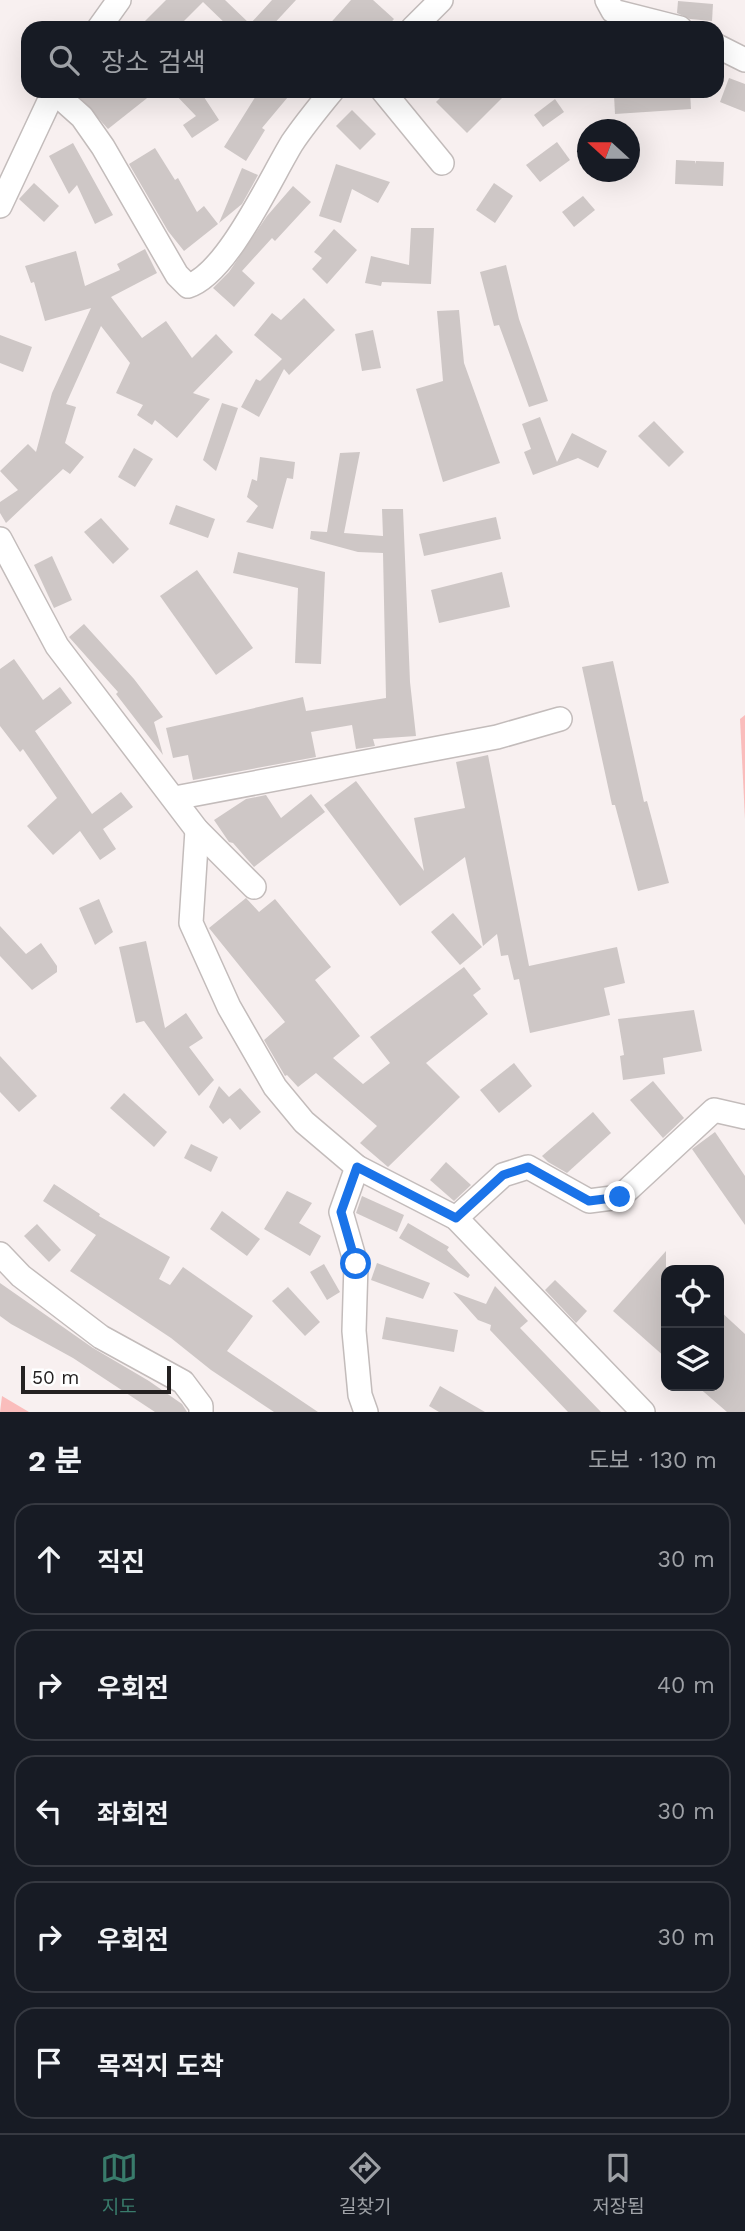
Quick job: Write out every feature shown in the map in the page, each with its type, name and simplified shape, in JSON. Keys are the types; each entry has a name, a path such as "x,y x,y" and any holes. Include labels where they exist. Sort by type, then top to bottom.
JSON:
{"street":[{"path":"104,21 119,0"},
{"path":"420,21 442,0"},
{"path":"607,0 613,11 652,21"},
{"path":"724,50 745,60"},
{"path":"0,206 51,98"},
{"path":"61,98 82,117 177,275 188,286 202,282 237,240 293,142 327,98"},
{"path":"389,98 442,163"},
{"path":"0,539 57,646 197,830 254,887"},
{"path":"175,798 497,737 560,719"},
{"path":"197,830 191,923 229,1007 282,1096 304,1122 357,1167 456,1218 643,1412"},
{"path":"456,1218 503,1175 528,1167 589,1201 620,1197 714,1110 745,1117"},
{"path":"357,1167 341,1212 356,1264 354,1331 360,1395 366,1412"},
{"path":"0,1254 20,1276 101,1337 183,1382 201,1406 201,1412"}],"shaded area":[{"path":"745,715 745,819 740,719"},
{"path":"2,1396 29,1412 0,1412"}],"building":[{"path":"166,0 225,0 247,21 223,21 203,2 184,21 145,21"},
{"path":"272,0 296,0 276,21 253,21"},
{"path":"351,0 373,0 394,19 392,21 332,21"},
{"path":"678,1 713,4 712,21 690,19 677,13"},
{"path":"729,78 745,84 745,112 720,102 724,98"},
{"path":"80,98 147,98 108,129"},
{"path":"179,98 205,98 219,120 192,138 183,125 196,116"},
{"path":"255,98 287,98 262,128 265,130 246,161 224,147"},
{"path":"440,98 502,98 467,133 436,102"},
{"path":"614,98 690,98 691,109 615,114"},
{"path":"555,99 564,112 543,127 534,115"},
{"path":"352,110 376,134 360,150 336,126"},
{"path":"557,142 570,160 540,182 526,165"},
{"path":"73,143 113,215 95,224 77,185 69,194 49,156"},
{"path":"155,148 175,180 178,178 197,212 204,206 218,224 184,251 168,231 129,164"},
{"path":"676,160 695,161 695,164 696,161 724,162 723,186 675,184"},
{"path":"336,164 390,182 378,203 352,189 341,223 319,216"},
{"path":"242,168 258,175 242,204 219,223"},
{"path":"34,183 59,206 44,222 19,199"},
{"path":"494,183 513,196 495,223 476,210"},
{"path":"293,186 311,202 275,241 272,238 242,271 255,283 234,307 213,288 229,272 267,216"},
{"path":"583,196 595,210 574,227 562,212"},
{"path":"411,228 434,228 431,284 382,282 381,286 365,283 371,256 409,265"},
{"path":"334,229 357,250 327,284 312,269 322,258 314,252"},
{"path":"145,249 157,273 111,297 142,338 166,321 192,358 216,334 233,352 193,393 210,399 177,438 155,420 152,425 137,415 143,405 116,393 130,363 101,326 66,404 76,407 65,443 84,457 70,474 63,469 6,523 0,513 0,502 18,490 0,471 28,444 36,452 52,393 91,308 45,321 34,282 31,283 25,266 76,251 85,286 120,270 117,264"},
{"path":"506,265 519,319 548,401 529,407 499,325 494,326 480,272"},
{"path":"304,298 335,330 289,375 284,369 259,417 241,407 256,379 260,381 282,359 254,335 272,313 281,320"},
{"path":"459,310 464,363 500,463 443,482 416,389 443,381 437,311"},
{"path":"373,330 381,368 362,371 355,334"},
{"path":"0,335 32,347 23,372 0,363"},
{"path":"222,403 238,408 216,471 203,460"},
{"path":"540,417 557,462 572,433 607,451 598,468 578,458 533,475 524,452 531,449 522,424"},
{"path":"654,421 684,452 669,467 638,436"},
{"path":"134,448 153,459 135,487 118,477"},
{"path":"360,452 344,533 383,536 382,509 403,509 410,682 416,736 373,739 375,746 356,749 352,725 311,732 316,757 193,780 188,755 173,758 166,728 303,697 306,711 386,698 383,553 358,552 310,539 311,531 327,532 340,453"},
{"path":"260,457 295,462 293,479 287,478 273,529 246,522 258,506 247,497 252,479 257,481"},
{"path":"176,505 215,519 208,538 169,524"},
{"path":"496,517 501,539 424,556 419,534"},
{"path":"101,518 129,549 113,564 84,532"},
{"path":"238,552 325,572 321,664 295,663 298,588 233,573"},
{"path":"52,556 72,600 54,608 34,565"},
{"path":"197,570 253,648 216,675 160,596"},
{"path":"502,572 510,607 439,623 431,590"},
{"path":"84,624 134,679 163,717 154,722 163,755 116,694 118,692 69,637"},
{"path":"14,659 43,700 60,687 72,703 35,731 92,814 121,792 133,807 103,829 116,849 100,860 80,831 53,855 27,826 57,798 23,749 20,752 0,726 0,669"},
{"path":"613,661 644,802 647,801 669,883 638,891 615,805 612,805 582,667"},
{"path":"488,755 529,966 617,947 625,983 604,988 610,1015 530,1033 519,979 514,980 508,955 501,956 497,934 483,946 465,857 400,906 324,805 356,781 424,871 414,818 465,808 456,762"},
{"path":"311,794 325,812 254,867 233,843 229,842 214,820 246,799 266,795 281,818"},
{"path":"246,898 259,912 275,899 331,967 315,980 360,1036 333,1058 363,1084 390,1063 370,1037 464,967 481,989 473,995 488,1014 426,1063 460,1097 388,1167 360,1143 377,1126 316,1073 298,1087 285,1076 264,1040 285,1022 209,928"},
{"path":"99,899 113,932 95,945 79,908"},
{"path":"453,913 482,947 460,965 431,932"},
{"path":"0,926 26,954 41,943 57,966 57,972 32,990 0,956"},
{"path":"146,941 165,1028 186,1013 203,1038 189,1047 214,1080 199,1096 144,1021 136,1023 119,947"},
{"path":"694,1010 702,1051 663,1058 665,1074 623,1080 620,1056 624,1055 618,1019"},
{"path":"0,1056 37,1096 19,1112 0,1092"},
{"path":"514,1063 532,1086 499,1113 480,1090"},
{"path":"653,1081 684,1118 663,1138 630,1100"},
{"path":"219,1086 229,1097 240,1088 261,1112 240,1130 230,1118 223,1124 209,1107"},
{"path":"124,1093 167,1132 154,1147 110,1108"},
{"path":"593,1112 611,1133 567,1173 542,1156"},
{"path":"715,1132 745,1176 745,1225 692,1149"},
{"path":"191,1144 218,1157 211,1172 184,1158"},
{"path":"446,1162 471,1185 454,1201 430,1180"},
{"path":"54,1184 100,1214 99,1216 170,1257 159,1279 170,1285 183,1267 253,1316 227,1351 318,1412 274,1412 211,1370 171,1338 70,1271 96,1235 43,1201"},
{"path":"287,1191 312,1203 299,1223 321,1236 310,1256 264,1229"},
{"path":"362,1196 404,1215 397,1232 356,1213"},
{"path":"222,1211 260,1239 247,1256 210,1229"},
{"path":"408,1223 449,1247 447,1250 470,1275 468,1278 399,1238"},
{"path":"37,1224 61,1250 49,1262 24,1236"},
{"path":"666,1251 666,1265 661,1265 661,1354 613,1311"},
{"path":"377,1263 430,1283 423,1299 371,1280"},
{"path":"324,1264 340,1292 327,1300 310,1272"},
{"path":"555,1280 587,1311 576,1323 545,1290"},
{"path":"0,1283 93,1348 149,1381 182,1404 187,1412 155,1412 73,1358 11,1324 0,1316"},
{"path":"495,1286 528,1321 520,1328 601,1412 568,1412 490,1330 491,1325 478,1320 453,1292 486,1304"},
{"path":"288,1287 320,1322 305,1336 272,1301"},
{"path":"724,1315 745,1334 745,1412 727,1412 703,1391 724,1391"},
{"path":"386,1317 458,1330 454,1352 382,1339"},
{"path":"440,1386 485,1412 439,1412 429,1406"}],"route":[{"path":"356,1264 341,1212 357,1167 456,1218 503,1175 528,1167 589,1201 620,1197"}]}
